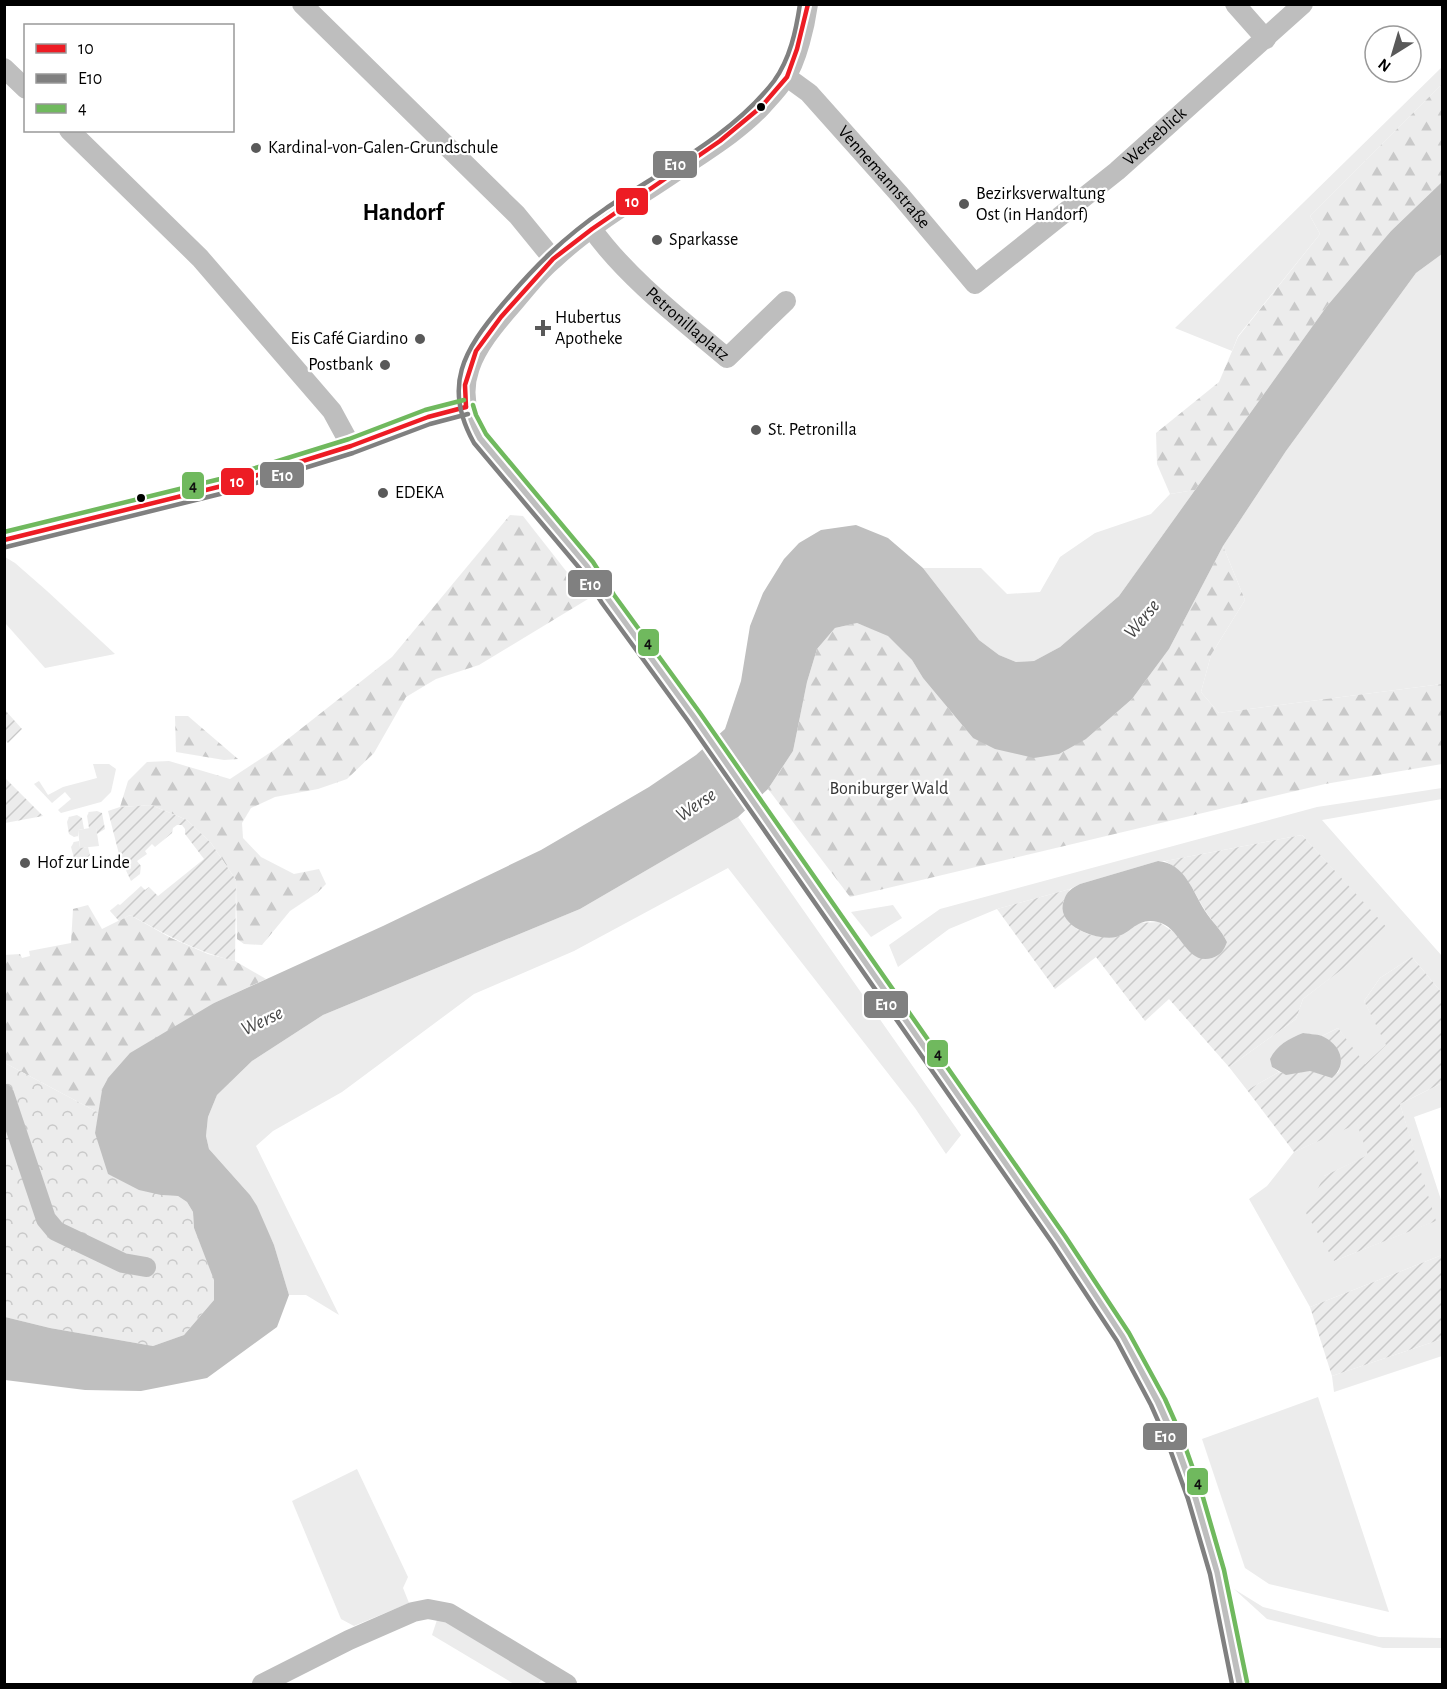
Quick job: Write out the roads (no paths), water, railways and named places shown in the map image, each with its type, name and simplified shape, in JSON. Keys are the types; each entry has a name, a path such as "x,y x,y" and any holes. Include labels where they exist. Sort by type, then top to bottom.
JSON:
{"street":[{"path":"302,4 517,215 553,259"},
{"path":"808,4 797,50 787,77 761,107 553,259 501,317 476,351 465,385 466,407 480,438 587,566 1097,1295 1143,1373 1174,1438 1207,1534 1240,1684"},
{"path":"1235,4 1266,39"},
{"name":"Werseblick","path":"975,284 1117,171 1303,4"},
{"path":"4,68 24,86"},
{"name":"Vennemannstraße","path":"787,77 809,93 975,284"},
{"path":"71,132 200,258 332,411 351,446"},
{"name":"Petronillaplatz","path":"592,229 604,246 662,303 727,358 786,301"},
{"path":"4,540 201,492 351,446 428,417 466,407"},
{"path":"4,1094 46,1219 56,1231 123,1263 146,1267"},
{"path":"262,1684 349,1640 413,1612 428,1609 449,1613 567,1684"}],"water":[{"name":"Werse","path":"1442,182 1442,254 1416,273 1286,451 1223,546 1169,649 1132,699 1086,739 1059,754 1034,758 995,749 973,738 923,678 912,660 888,636 857,623 835,628 817,649 807,682 793,751 768,789 738,817 580,909 323,1015 252,1061 217,1095 208,1117 206,1136 209,1149 250,1195 274,1245 289,1295 277,1327 207,1378 141,1391 85,1390 5,1380 5,1317 50,1328 153,1346 184,1335 214,1300 214,1280 194,1228 193,1212 187,1202 178,1196 139,1190 108,1174 95,1133 102,1090 108,1078 130,1053 214,1003 383,926 541,850 649,787 696,755 725,729 741,681 750,626 763,593 784,559 799,543 821,530 856,525 888,538 923,568 979,640 999,655 1016,662 1034,661 1060,647 1119,596 1327,306 1391,231"},
{"path":"1158,861 1175,867 1182,873 1205,911 1222,933 1227,942 1218,955 1203,959 1196,956 1166,925 1158,922 1140,923 1122,935 1108,938 1079,930 1065,917 1064,900 1068,892 1075,887"},
{"path":"1303,1033 1322,1036 1338,1049 1340,1067 1332,1078 1310,1071 1286,1075 1272,1067 1270,1059 1276,1050 1288,1040"}],"place":[{"name":"Kardinal-von-Galen-Grundschule","path":"256,148"},
{"name":"Bezirksverwaltung Ost (in Handorf)","path":"964,204"},
{"name":"Sparkasse","path":"657,240"},
{"name":"Hubertus Apotheke","path":"543,328"},
{"name":"Eis Café Giardino","path":"420,339"},
{"name":"Postbank","path":"385,365"},
{"name":"St. Petronilla","path":"756,430"},
{"name":"EDEKA","path":"383,493"},
{"name":"Hof zur Linde","path":"25,863"}],"district":[{"name":"Handorf","path":"403,213"}],"park label":[{"name":"Boniburger Wald","path":"889,789"}]}
